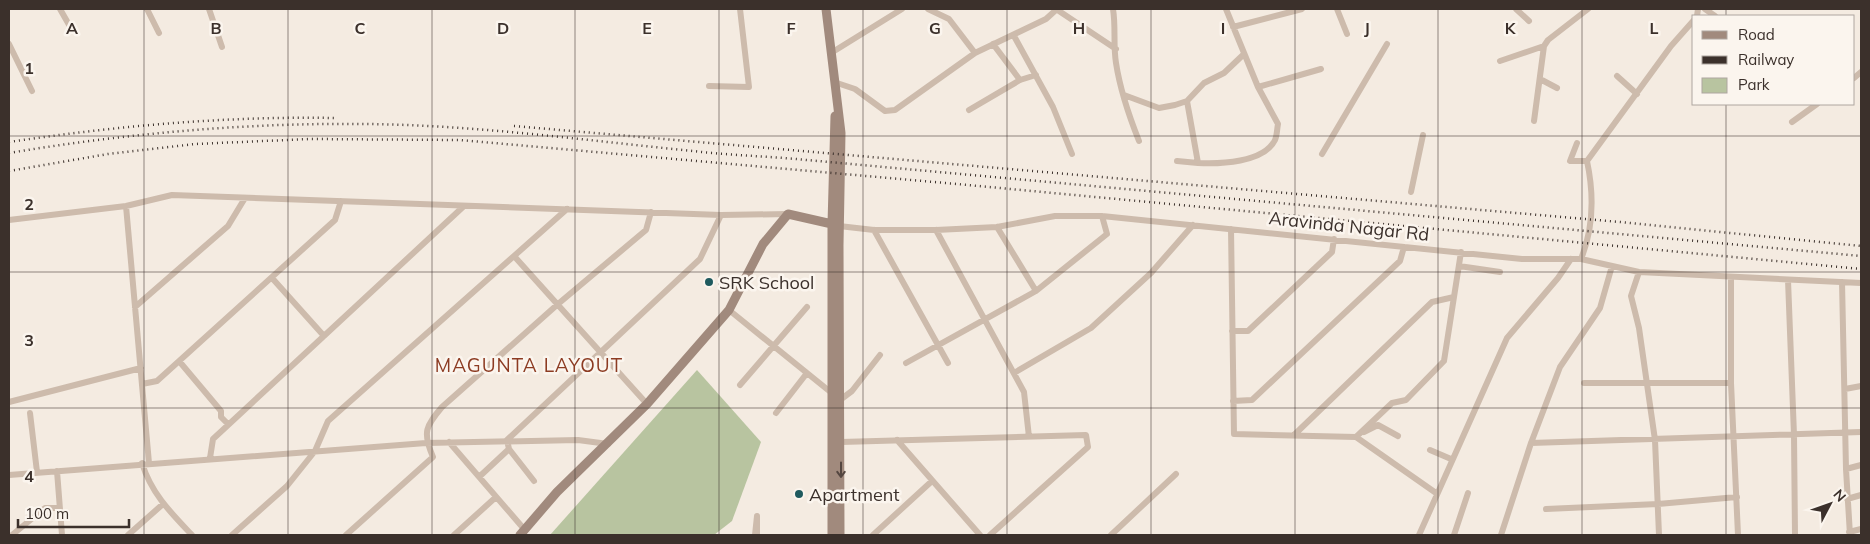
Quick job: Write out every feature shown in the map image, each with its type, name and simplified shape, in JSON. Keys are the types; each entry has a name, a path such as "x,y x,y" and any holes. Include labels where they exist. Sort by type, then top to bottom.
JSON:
{"street":[{"path":"60,9 72,30"},
{"path":"147,9 159,34"},
{"path":"209,9 222,47"},
{"path":"709,86 749,87 740,9"},
{"path":"826,9 836,107 833,130 837,397 832,535"},
{"path":"831,53 902,9"},
{"path":"928,9 950,19 975,53"},
{"path":"834,82 855,89 880,109 889,111 899,107 975,53 1014,36 1046,19 1057,9 1116,49"},
{"path":"1113,9 1116,62 1124,95 1139,141"},
{"path":"1177,161 1212,164 1247,159 1256,156 1274,141 1278,124 1258,87 1226,9"},
{"path":"1233,27 1302,9"},
{"path":"1337,9 1347,34"},
{"path":"1516,9 1529,21"},
{"path":"1534,121 1544,46 1548,40 1588,9"},
{"path":"1581,259 1588,240 1592,207 1591,180 1587,161 1671,46 1692,22"},
{"path":"1014,36 1053,108 1072,154"},
{"path":"9,44 32,91"},
{"path":"993,44 1020,80"},
{"path":"1322,154 1387,44"},
{"path":"1500,61 1544,46"},
{"path":"1124,95 1159,108 1187,100 1204,83 1224,72 1244,54"},
{"path":"1258,87 1321,69"},
{"path":"970,110 1020,80 1036,76"},
{"path":"1617,76 1637,94"},
{"path":"1540,79 1557,88"},
{"path":"1187,100 1198,163"},
{"path":"1792,122 1816,105"},
{"path":"1411,192 1423,135"},
{"path":"1577,142 1570,161 1587,161"},
{"path":"9,220 126,206 172,195 721,215 788,214 835,225"},
{"path":"135,307 228,226 245,198"},
{"path":"142,384 157,381 272,278 335,220 341,201"},
{"path":"126,206 141,368 147,481 163,504 192,535"},
{"path":"210,458 213,439 228,424 464,206"},
{"path":"232,535 287,486 315,451 328,421 567,209"},
{"path":"346,535 433,457 426,443 427,424 442,407 558,304 646,230 652,212"},
{"path":"449,442 496,497 522,532 556,492 608,444 647,404 729,310 763,244 788,214"},
{"path":"507,440 700,259 721,215"},
{"name":"Aravinda Nagar Rd","path":"835,225 874,230 936,230 997,226 1055,216 1102,216 1522,259 1581,259 1638,272 1861,283"},
{"path":"906,362 985,321 1036,291 1107,234 1102,216"},
{"path":"1014,373 1091,328 1151,273 1194,225"},
{"path":"997,226 1036,291"},
{"path":"1231,229 1234,434 1356,437 1378,425 1398,436"},
{"path":"874,230 948,363"},
{"path":"936,230 1014,373 1025,397 1029,437"},
{"path":"1232,332 1248,331 1332,252 1334,239"},
{"path":"1234,401 1252,400 1400,261 1404,246"},
{"path":"1356,437 1392,403 1406,400 1444,361 1462,252"},
{"path":"514,256 647,404"},
{"path":"1419,535 1451,459 1507,338 1558,278 1571,259"},
{"path":"1459,266 1500,272"},
{"path":"1501,535 1531,443 1560,367 1600,308 1612,266"},
{"path":"1638,272 1631,296 1639,328 1655,440 1659,535"},
{"path":"1731,277 1731,383 1738,535"},
{"path":"272,278 324,336"},
{"path":"1788,280 1794,435 1794,535"},
{"path":"1842,282 1846,469 1850,534 1861,529"},
{"path":"1294,435 1432,302 1454,297"},
{"path":"740,385 807,307"},
{"path":"729,310 837,397 841,442 840,535"},
{"path":"837,397 852,391 880,355"},
{"path":"178,361 221,412 221,417 228,424"},
{"path":"9,402 141,368"},
{"path":"776,413 807,372"},
{"path":"1584,383 1731,383"},
{"path":"1845,389 1861,386"},
{"path":"30,413 37,472"},
{"path":"1531,443 1735,438 1861,432"},
{"path":"841,442 1086,435 1088,447 990,535"},
{"path":"1356,437 1436,493"},
{"path":"507,440 509,449 534,481"},
{"path":"9,474 426,443 578,440 608,444"},
{"path":"897,440 980,535"},
{"path":"479,477 509,449"},
{"path":"1430,450 1451,459"},
{"path":"1846,469 1861,465"},
{"path":"57,471 62,535"},
{"path":"1111,535 1176,474"},
{"path":"873,535 932,481"},
{"path":"1454,535 1468,492"},
{"path":"1847,499 1861,495"},
{"path":"1546,509 1658,504 1737,496"},
{"path":"454,535 496,497"},
{"path":"128,535 163,504"},
{"path":"12,535 45,508 59,508"}],"green space":[{"path":"697,370 761,442 732,521 714,535 550,535"}],"railway":[{"path":"9,142 171,123 212,120 334,118"},
{"path":"9,153 139,135 269,125 356,124 441,127 525,133 706,152 1861,256"},
{"path":"514,126 1620,222 1861,246"},
{"path":"9,171 108,154 195,144 310,139 460,140 968,185 1861,269"}],"place":[{"name":"SRK School","path":"709,282"},
{"name":"Apartment","path":"799,494"}],"district":[{"name":"MAGUNTA LAYOUT","path":"529,365"}]}
